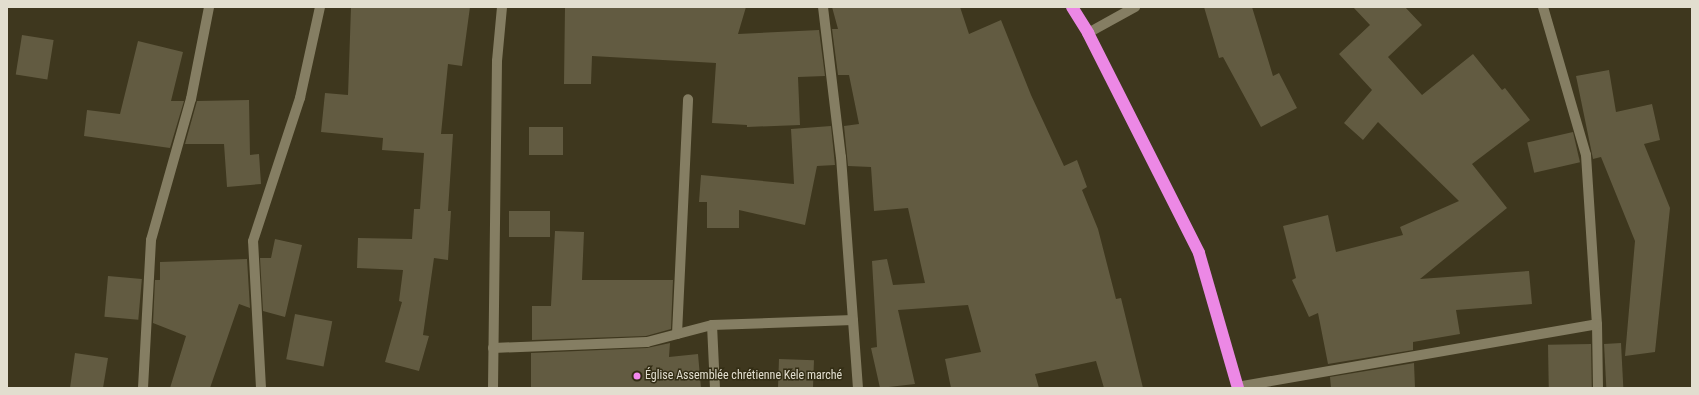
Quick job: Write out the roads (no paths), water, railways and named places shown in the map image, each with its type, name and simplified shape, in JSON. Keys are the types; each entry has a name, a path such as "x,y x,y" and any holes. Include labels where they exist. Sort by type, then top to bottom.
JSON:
{"highway":[{"path":"1072,7 1088,32 1199,253 1238,388"}],"street":[{"path":"143,388 151,240 191,99 209,7"},
{"path":"261,388 253,241 300,98 320,7"},
{"path":"493,388 497,61 502,7"},
{"path":"823,7 841,157 858,388"},
{"path":"1088,32 1135,7"},
{"path":"1544,7 1586,155 1597,324 1598,388"},
{"path":"677,334 688,99"},
{"path":"493,348 647,342 712,325 853,320"},
{"path":"1238,388 1597,324"},
{"path":"712,325 715,388"}],"place":[{"name":"Église Assemblée chrétienne Kele marché","path":"637,376"}]}
